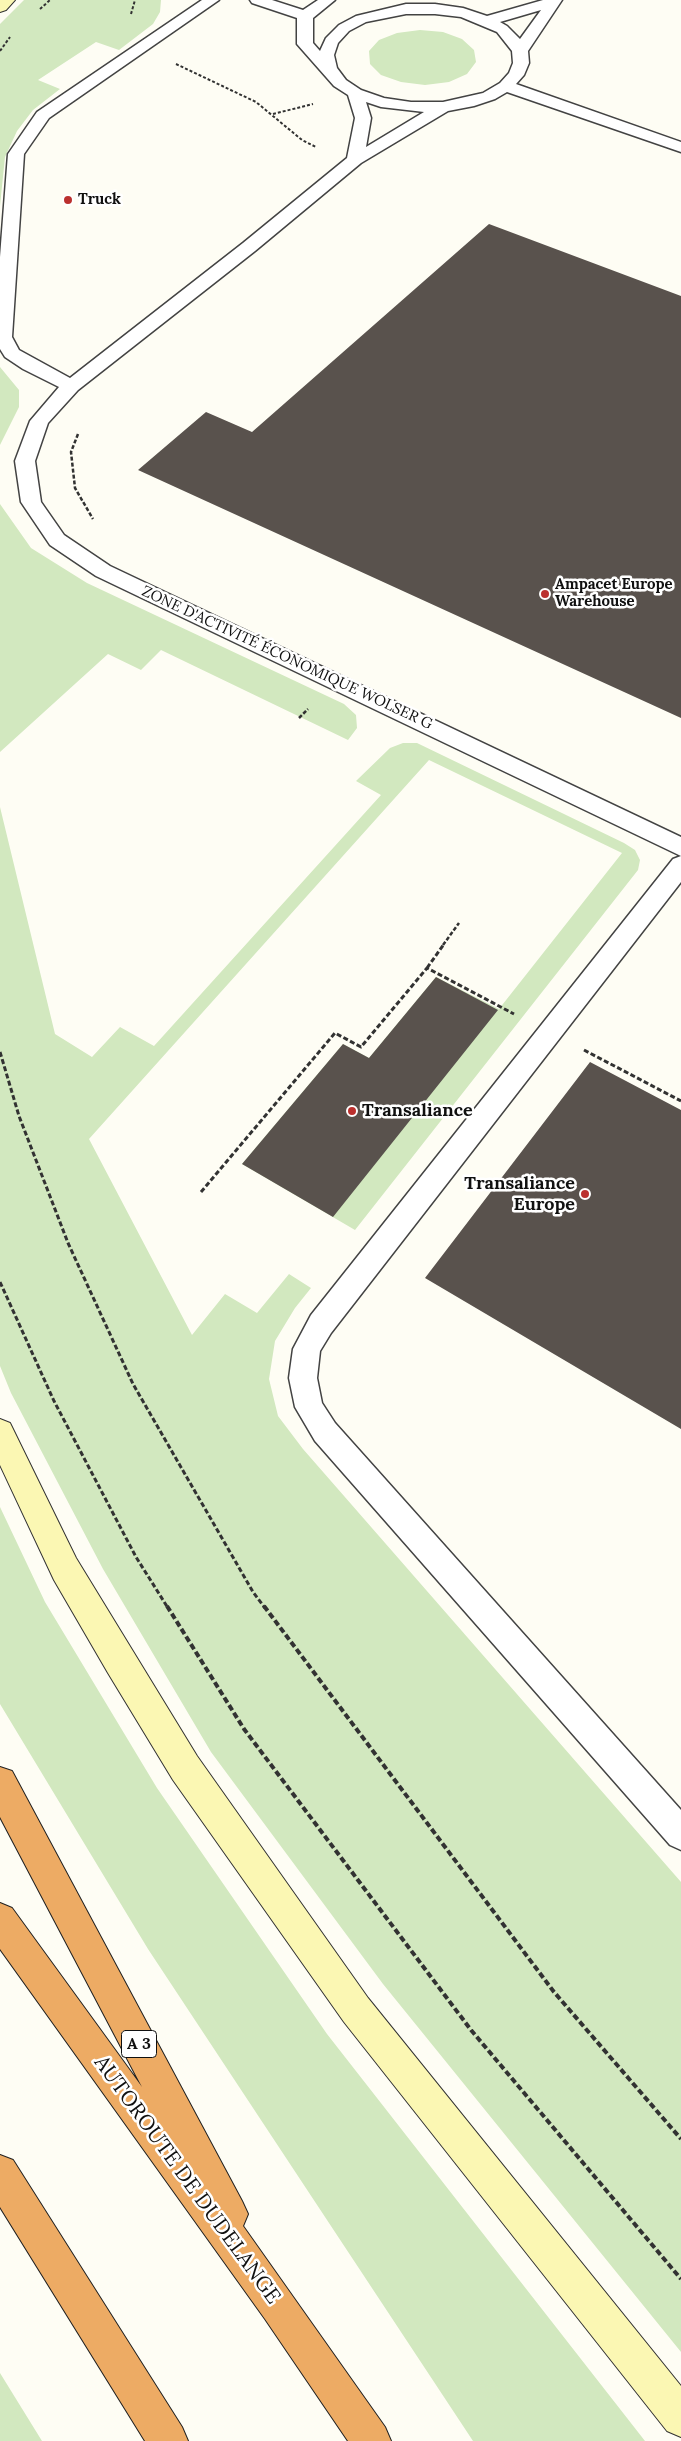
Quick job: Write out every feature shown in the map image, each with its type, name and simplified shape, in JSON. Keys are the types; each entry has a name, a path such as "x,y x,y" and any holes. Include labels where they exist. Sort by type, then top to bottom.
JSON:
{"highway":[{"name":"A 3","path":"0,1783 278,2306"},
{"name":"AUTOROUTE DE DUDELANGE","path":"0,1920 278,2306 371,2441"},
{"path":"0,2173 168,2441"}],"main road":[{"path":"0,7 7,0"},
{"path":"0,1433 65,1569 119,1662 185,1768 356,2010 681,2417"}],"lane":[{"path":"72,386 29,365 11,353 2,337 16,154 20,144 44,115 212,0"},
{"path":"286,10 301,0"},
{"path":"265,1 305,16 328,0"},
{"name":"ZONE D'ACTIVITÉ ÉCONOMIQUE WOLSER G","path":"305,16 305,44 340,83 355,93 388,104 411,107 443,107 468,103 489,96 506,86 516,75 521,63 520,50 553,1"},
{"name":"ZONE D'ACTIVITÉ ÉCONOMIQUE WOLSER G","path":"487,21 553,1"},
{"path":"329,69 326,55 331,41 344,28 361,19 406,4 463,13 487,21 502,29 520,50"},
{"path":"506,86 678,145"},
{"path":"355,93 363,118 355,160"},
{"name":"ZONE D'ACTIVITÉ ÉCONOMIQUE WOLSER G","path":"443,107 355,160 250,247 72,386 39,421 25,461 31,502 57,540 103,571 681,847"},
{"path":"681,865 321,1324 307,1349 303,1378 309,1407 326,1432 681,1834"}],"path":[{"path":"135,0 132,12 126,21 106,35 141,48 256,102 302,140 329,153 355,160"},
{"path":"81,426 72,452 75,488 95,522"},
{"path":"201,1192 335,1033 361,1047 427,968 459,924"},
{"path":"427,968 681,1101"},
{"path":"0,1052 19,1116 68,1243 133,1384 254,1592 554,1992 681,2139"},
{"path":"0,1282 54,1401 136,1557 244,1729 471,2030 681,2279"}],"green space":[{"path":"24,0 161,0 160,12 153,24 119,50 96,42 38,80 60,89 33,110 17,131 5,157 0,206 0,24"},
{"path":"420,30 443,32 462,39 474,50 476,62 467,74 449,82 425,85 401,82 381,75 370,64 369,51 379,40 397,33"},
{"path":"0,367 19,390 19,407 0,445"},
{"path":"0,504 31,548 87,583 344,704 356,715 357,728 348,740 161,650 141,670 108,654 0,752"},
{"path":"403,743 417,743 624,843 635,850 640,860 638,870 355,1230 242,1164 343,1044 369,1058 436,977 499,1009 622,853 429,760 89,1139 192,1335 225,1294 257,1313 289,1274 311,1288 295,1308 275,1341 269,1379 278,1416 303,1449 681,1882 681,2352 383,1984 211,1752 103,1569 11,1393 0,1366 0,807 55,1034 92,1057 120,1027 154,1046 381,795 356,781 390,748"},
{"path":"0,1507 45,1602 157,1788 327,2034 645,2441 473,2441 148,1949 0,1704"},
{"path":"0,2373 42,2441 0,2441"}],"building":[{"name":"Ampacet Europe Warehouse","path":"489,224 681,296 681,718 138,470 206,412 252,432"},
{"name":"Transaliance","path":"436,977 498,1010 333,1217 242,1164 343,1044 369,1058"},
{"name":"Transaliance Europe","path":"590,1062 681,1110 681,1429 425,1278"}],"place":[{"name":"Truck","path":"68,200"},
{"name":"Ampacet Europe Warehouse","path":"545,594"},
{"name":"Transaliance","path":"352,1111"},
{"name":"Transaliance Europe","path":"585,1194"}]}
